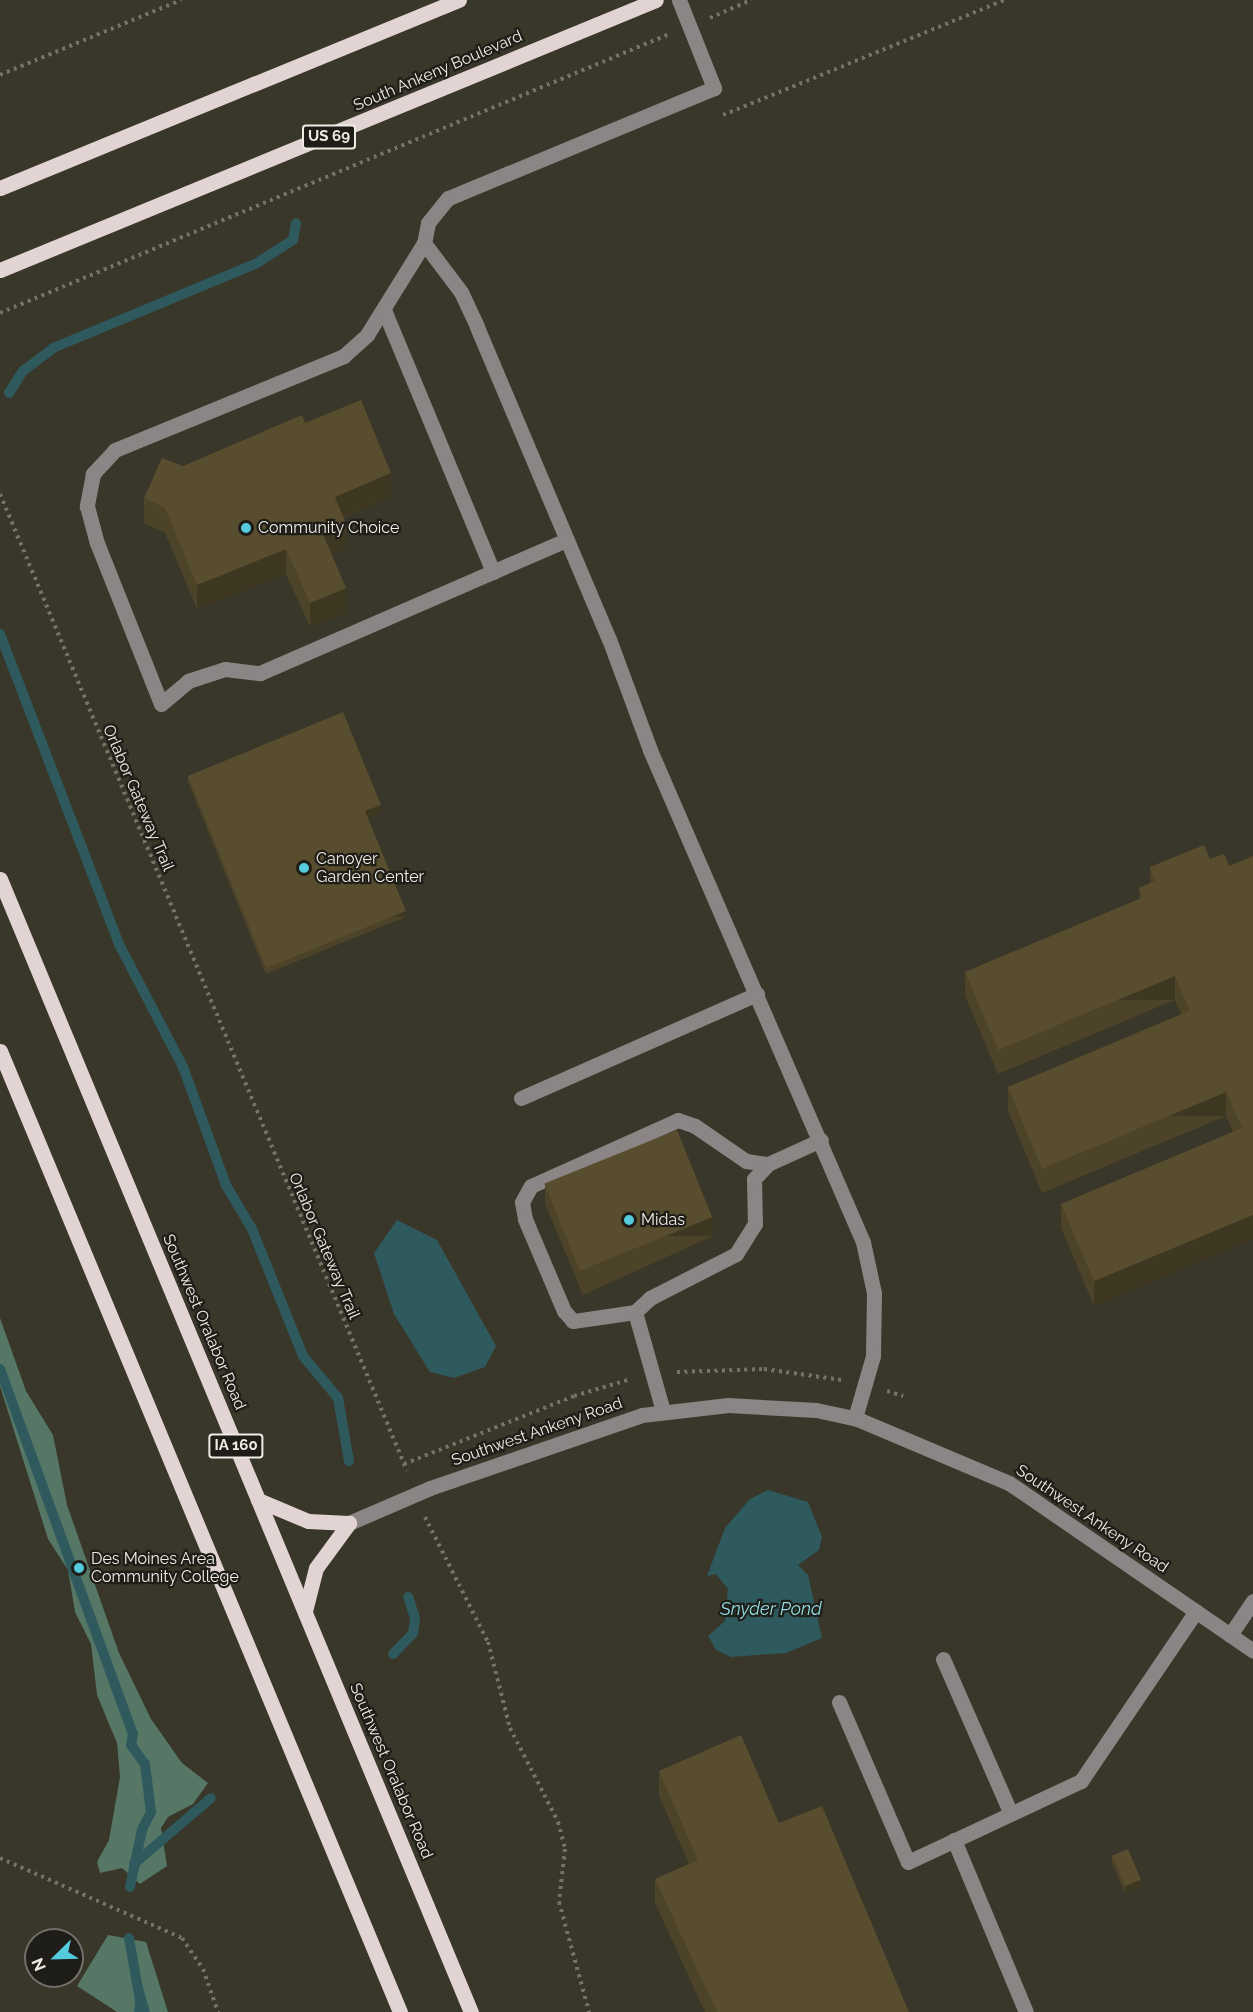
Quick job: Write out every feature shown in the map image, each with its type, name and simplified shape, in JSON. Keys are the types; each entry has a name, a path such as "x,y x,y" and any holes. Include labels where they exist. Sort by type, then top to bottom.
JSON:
{"main road":[{"path":"0,188 459,0"},
{"name":"South Ankeny Boulevard","path":"0,270 656,0"},
{"name":"Southwest Oralabor Road","path":"0,879 471,2012"},
{"path":"0,1051 400,2012"},
{"path":"258,1500 308,1521 349,1523"},
{"path":"305,1611 316,1568 349,1523"}],"street":[{"path":"564,541 260,673 225,669 188,681 161,704 97,543 87,506 93,474 115,450 344,356 384,310 424,243 428,223 448,198 714,88 679,0"},
{"path":"424,243 462,292 564,541 863,1242 874,1293 873,1356 855,1418"},
{"path":"384,310 493,573"},
{"path":"521,1098 758,994"},
{"path":"768,1164 746,1161 695,1126 678,1120 531,1186 522,1202 525,1220 564,1311 573,1322 636,1312 748,1241 754,1224 754,1179 768,1164 821,1140"},
{"path":"636,1312 663,1411"},
{"name":"Southwest Ankeny Road","path":"349,1523 415,1495 601,1426 663,1411 750,1405 855,1418 1009,1483 1253,1651"},
{"path":"1230,1635 1253,1601"},
{"path":"839,1702 908,1862 1081,1781 1196,1611"},
{"path":"943,1659 1011,1814"},
{"path":"954,1840 1026,2012"}],"path":[{"path":"0,75 181,0"},
{"path":"0,313 751,0"},
{"path":"723,115 1005,0"},
{"name":"Orlabor Gateway Trail","path":"0,494 415,1495 488,1642 510,1728 558,1821 565,1849 560,1902 589,2012"},
{"path":"0,1858 182,1938 203,1968 218,2012"}],"green space":[{"path":"0,1318 26,1391 53,1435 67,1505 119,1653 151,1719 182,1763 208,1783 193,1804 168,1817 161,1828 167,1866 140,1884 122,1868 100,1873 97,1862 109,1840 120,1777 117,1743 97,1695 91,1644 75,1612 68,1570 48,1539 0,1386"},
{"path":"108,1935 146,1942 168,2012 117,2012 80,1988 84,1988 84,1974"}],"water":[{"path":"397,1220 437,1240 496,1346 485,1367 454,1378 430,1372 394,1314 374,1253"},
{"name":"Snyder Pond","path":"768,1490 808,1502 822,1537 819,1550 798,1565 808,1575 822,1638 786,1653 731,1657 716,1650 708,1636 725,1621 728,1589 716,1574 707,1576 725,1528 750,1499"},
{"path":"139,1974 150,2012 134,2012"}],"building":[{"name":"Community Choice","path":"361,400 391,473 335,497 346,524 323,534 346,588 310,603 286,549 197,585 165,508 144,498 162,458 183,466 302,415 305,423"},
{"name":"Canoyer Garden Center","path":"343,712 381,805 365,811 406,911 266,968 188,776"},
{"path":"1204,845 1210,859 1224,854 1229,866 1253,856 1253,1215 1094,1281 1061,1204 1242,1128 1226,1092 1042,1169 1008,1087 1190,1011 1175,976 998,1050 965,972 1142,898 1139,888 1155,881 1150,867"},
{"name":"Midas","path":"677,1130 712,1217 580,1271 544,1184"},
{"path":"741,1735 779,1823 822,1806 909,2012 717,2012 655,1879 698,1860 659,1771"},
{"path":"1128,1849 1141,1879 1125,1886 1112,1856"}],"waterway":[{"path":"9,393 23,371 53,348 257,263 293,240 296,223"},
{"path":"0,634 120,946 183,1067 226,1185 252,1229 303,1356 338,1398 349,1461"},
{"path":"0,1369 133,1734 131,1745 145,1764 151,1812 142,1830 130,1887"},
{"path":"393,1654 413,1633 415,1618 408,1597"},
{"path":"134,1864 211,1798"},
{"path":"129,1938 142,2012"}],"place":[{"name":"Community Choice","path":"246,528"},
{"name":"Canoyer Garden Center","path":"304,868"},
{"name":"Midas","path":"629,1220"},
{"name":"Des Moines Area Community College","path":"79,1568"}]}
